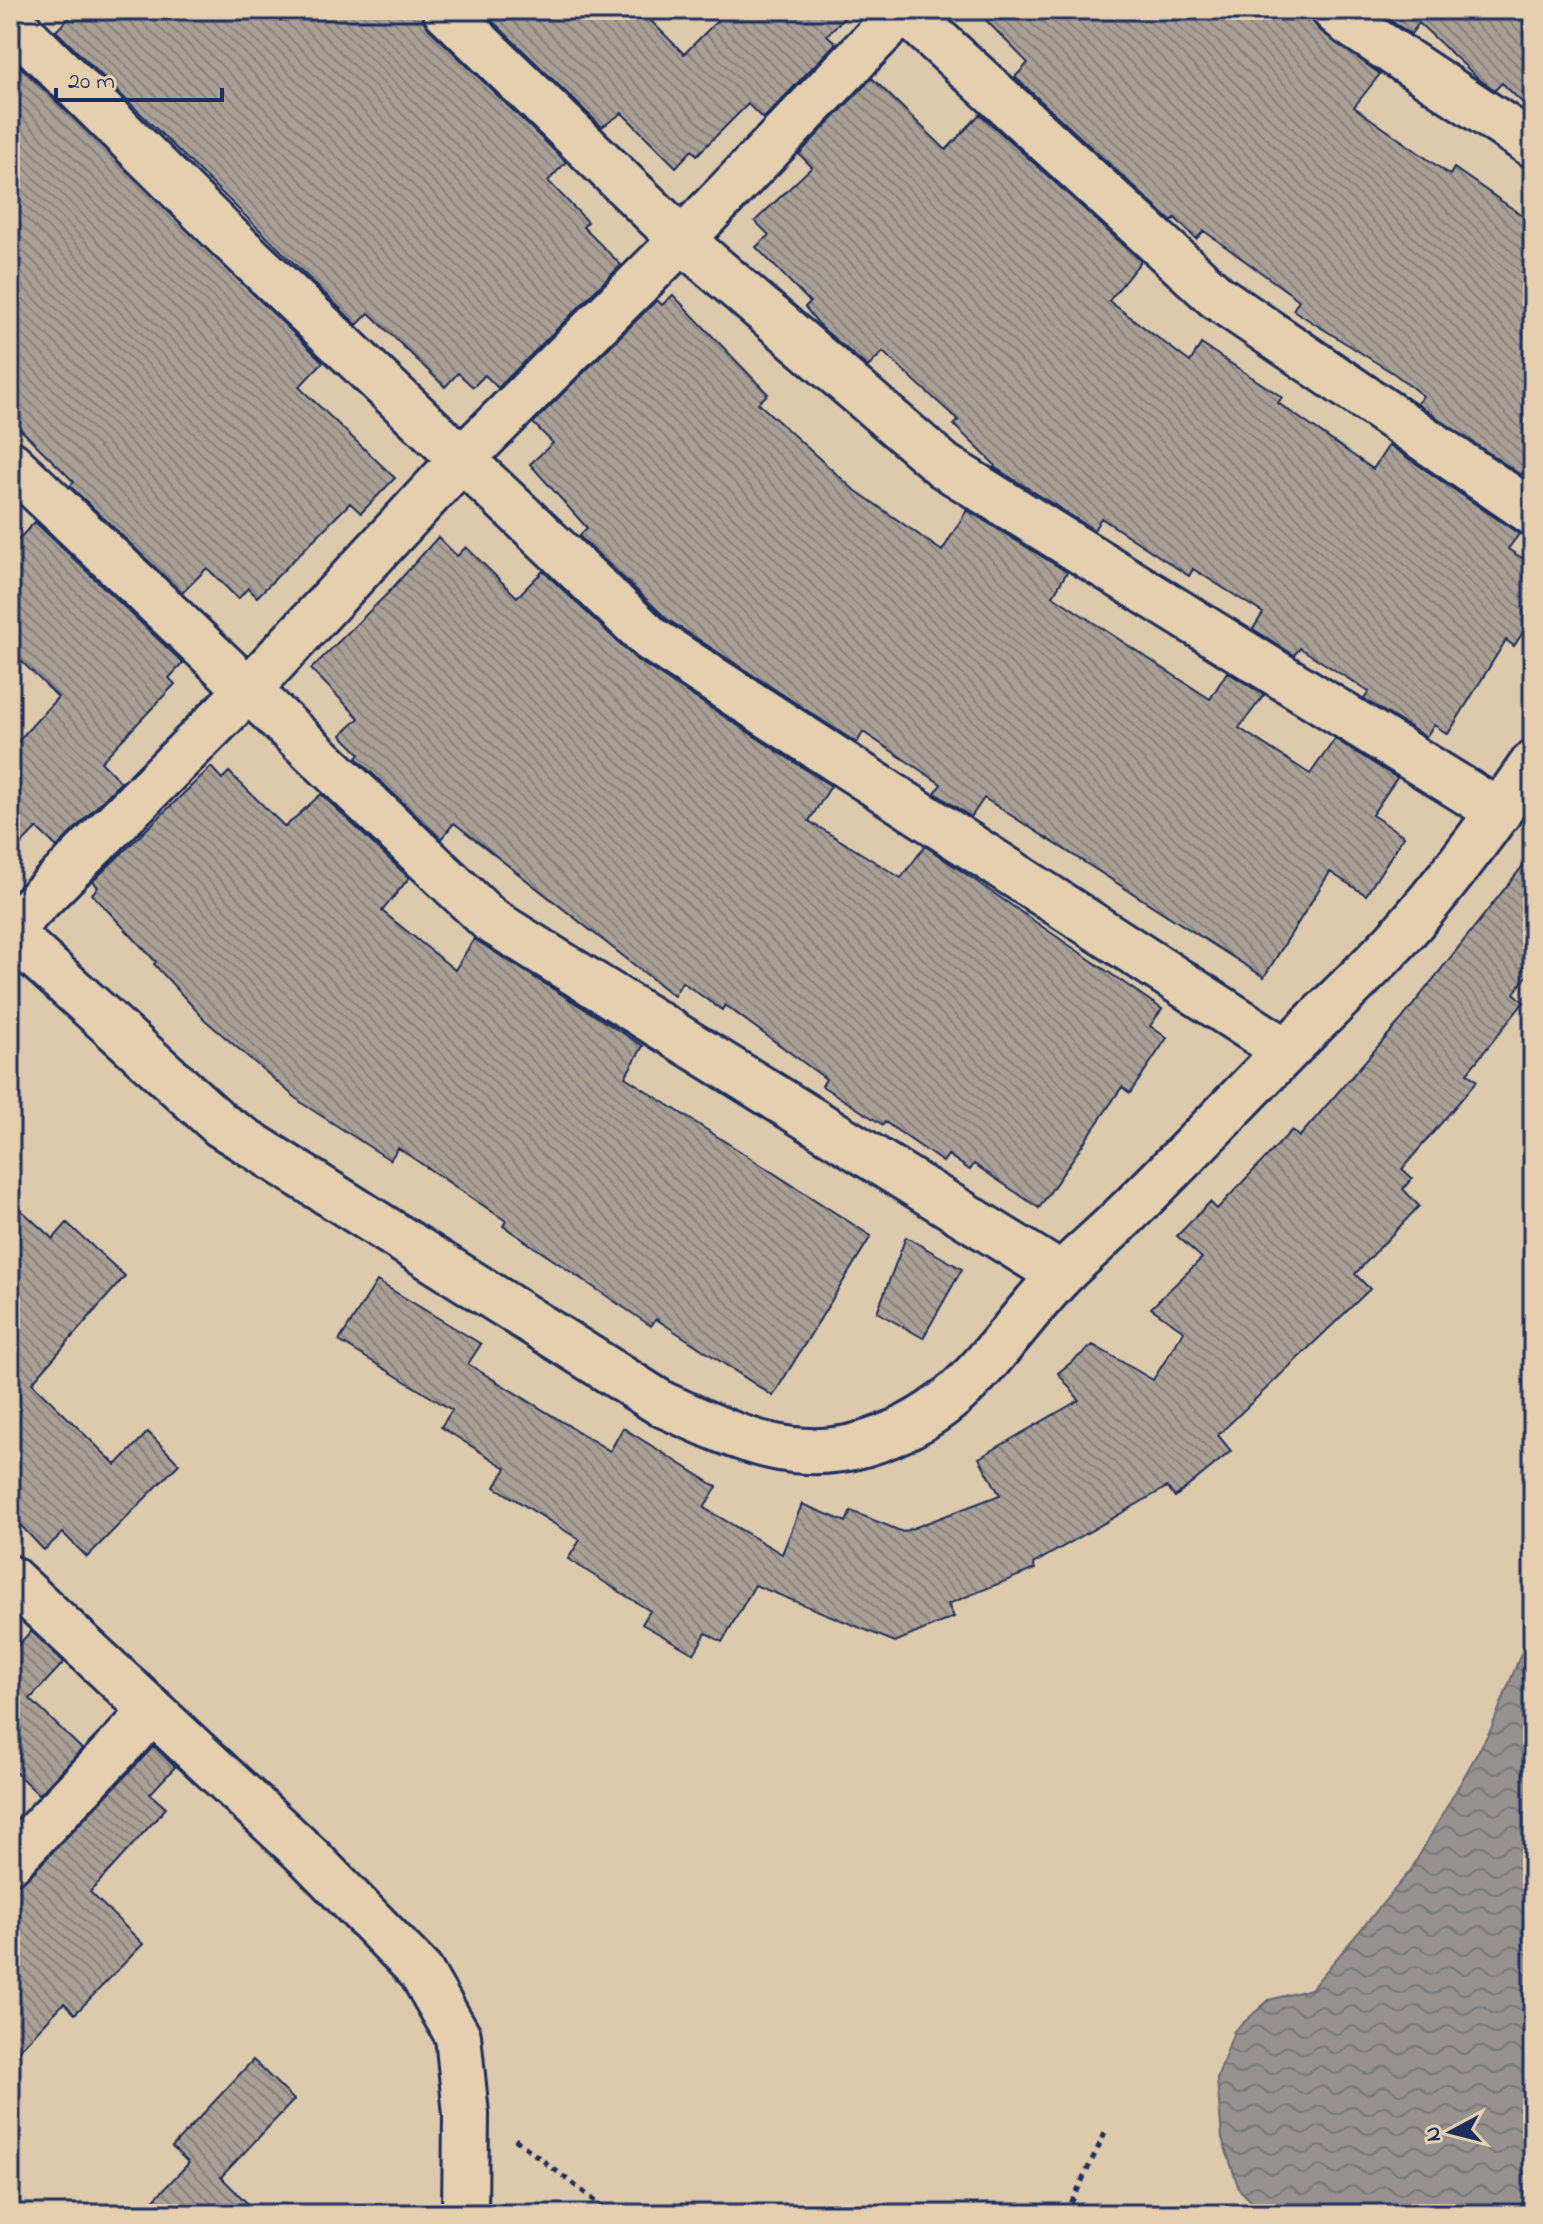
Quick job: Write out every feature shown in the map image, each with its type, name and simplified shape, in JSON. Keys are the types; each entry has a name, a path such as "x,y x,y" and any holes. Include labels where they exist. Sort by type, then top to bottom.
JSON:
{"street":[{"path":"445,10 682,240 944,466 1499,812"},
{"path":"1533,513 1217,297 904,10 682,240 462,459 249,689 10,931 221,1125 662,1404 733,1436 811,1454 837,1451 907,1428 943,1407 985,1367 1061,1275 1400,936 1499,812 1533,763"},
{"path":"1349,15 1533,145"},
{"path":"10,21 225,234 651,639 1286,1051"},
{"path":"10,463 490,920 1061,1275"},
{"path":"10,1578 151,1713 310,1858 421,1972 458,2036 467,2137 465,2214"},
{"path":"10,1861 151,1713"}],"path":[{"path":"1066,2214 1107,2129"},
{"path":"467,2137 515,2139 612,2214"}],"water":[{"path":"1533,1570 1533,2214 1264,2214 1239,2189 1222,2138 1217,2079 1234,2031 1269,2000 1311,1989 1411,1870 1491,1729 1524,1646"}],"building":[{"path":"77,10 421,10 428,28 566,162 548,181 588,222 583,227 621,265 498,388 485,375 473,387 458,373 445,387 369,313 357,325 56,31"},
{"path":"481,10 640,10 684,54 728,10 852,10 827,35 836,43 763,119 748,104 697,155 692,150 676,167 622,113 602,127"},
{"path":"976,10 1310,10 1318,29 1380,74 1354,107 1450,175 1454,168 1533,223 1533,456 1521,475 1417,404 1423,396 1396,375 1293,310 1299,300 1204,231 1196,239 1175,218 1172,222 1015,77 1028,63"},
{"path":"1374,10 1533,10 1533,113 1502,83 1495,90 1480,80 1419,23 1411,34"},
{"path":"21,67 323,362 299,387 395,478 361,513 350,503 257,597 248,588 238,599 207,568 182,593 70,486 74,482 10,419 10,78"},
{"path":"872,78 946,150 980,114 1141,261 1109,301 1190,362 1201,344 1282,397 1278,403 1373,469 1389,445 1519,534 1508,549 1533,565 1533,617 1514,646 1506,640 1448,734 1434,725 1426,737 1364,699 1369,692 1300,648 1294,655 1253,629 1263,613 1193,569 1189,576 1101,518 1094,530 994,467 954,425 958,420 883,352 868,367 822,328 805,307 810,302 756,247 769,235 755,221 812,167 799,154"},
{"path":"673,295 768,394 758,403 852,488 942,551 967,510 1067,572 1053,596 1210,699 1227,672 1264,695 1239,728 1310,774 1335,739 1397,778 1372,815 1404,836 1366,895 1330,872 1264,977 984,798 971,817 935,793 941,784 863,732 857,743 667,619 579,536 587,528 530,464 553,443 533,423 657,300 662,305"},
{"path":"35,522 183,663 169,678 175,684 101,762 121,782 57,847 37,828 10,856 10,750 58,697 10,650 10,548"},
{"path":"438,537 457,556 466,547 517,597 543,571 637,660 831,786 809,821 901,878 925,846 1162,1009 1150,1026 1167,1038 1130,1093 1122,1087 1039,1208 974,1164 970,1170 948,1155 943,1162 885,1122 883,1125 822,1086 826,1079 725,1005 722,1010 682,982 674,996 454,823 441,839 356,758 360,754 341,735 359,718 311,669 388,593"},
{"path":"211,767 222,779 229,772 285,827 321,794 409,878 382,911 455,970 474,939 643,1046 625,1077 871,1236 773,1396 656,1319 651,1326 503,1226 506,1221 398,1148 390,1160 303,1104 205,1020 154,964 156,962 92,894 98,887 93,881"},
{"path":"1533,853 1533,968 1514,993 1524,1002 1467,1073 1477,1081 1402,1169 1412,1178 1403,1189 1419,1206 1355,1274 1370,1289 1218,1435 1231,1451 1175,1497 1167,1487 1033,1564 1035,1569 948,1604 954,1617 895,1642 755,1585 722,1642 706,1633 694,1654 642,1624 650,1611 568,1559 580,1540 495,1487 506,1468 441,1427 452,1410 339,1341 377,1281 481,1344 468,1364 610,1451 623,1428 717,1487 704,1508 782,1554 802,1504 846,1522 851,1511 903,1532 1000,1495 979,1458 1079,1400 1058,1373 1093,1345 1153,1380 1184,1331 1151,1308 1202,1258 1177,1236 1210,1202 1217,1209 1292,1130 1299,1137 1401,1020"},
{"path":"10,1200 53,1239 67,1223 125,1276 32,1383 116,1465 148,1432 179,1464 87,1557 63,1533 44,1550 10,1514"},
{"path":"906,1237 962,1269 923,1338 877,1312"},
{"path":"31,1631 64,1662 30,1699 82,1749 39,1795 10,1767 10,1654"},
{"path":"154,1746 175,1767 150,1794 166,1808 90,1892 143,1944 75,2014 64,2003 10,2060 10,1885 28,1878"},
{"path":"253,2060 294,2100 221,2177 258,2214 140,2214 189,2163 172,2147"}]}
